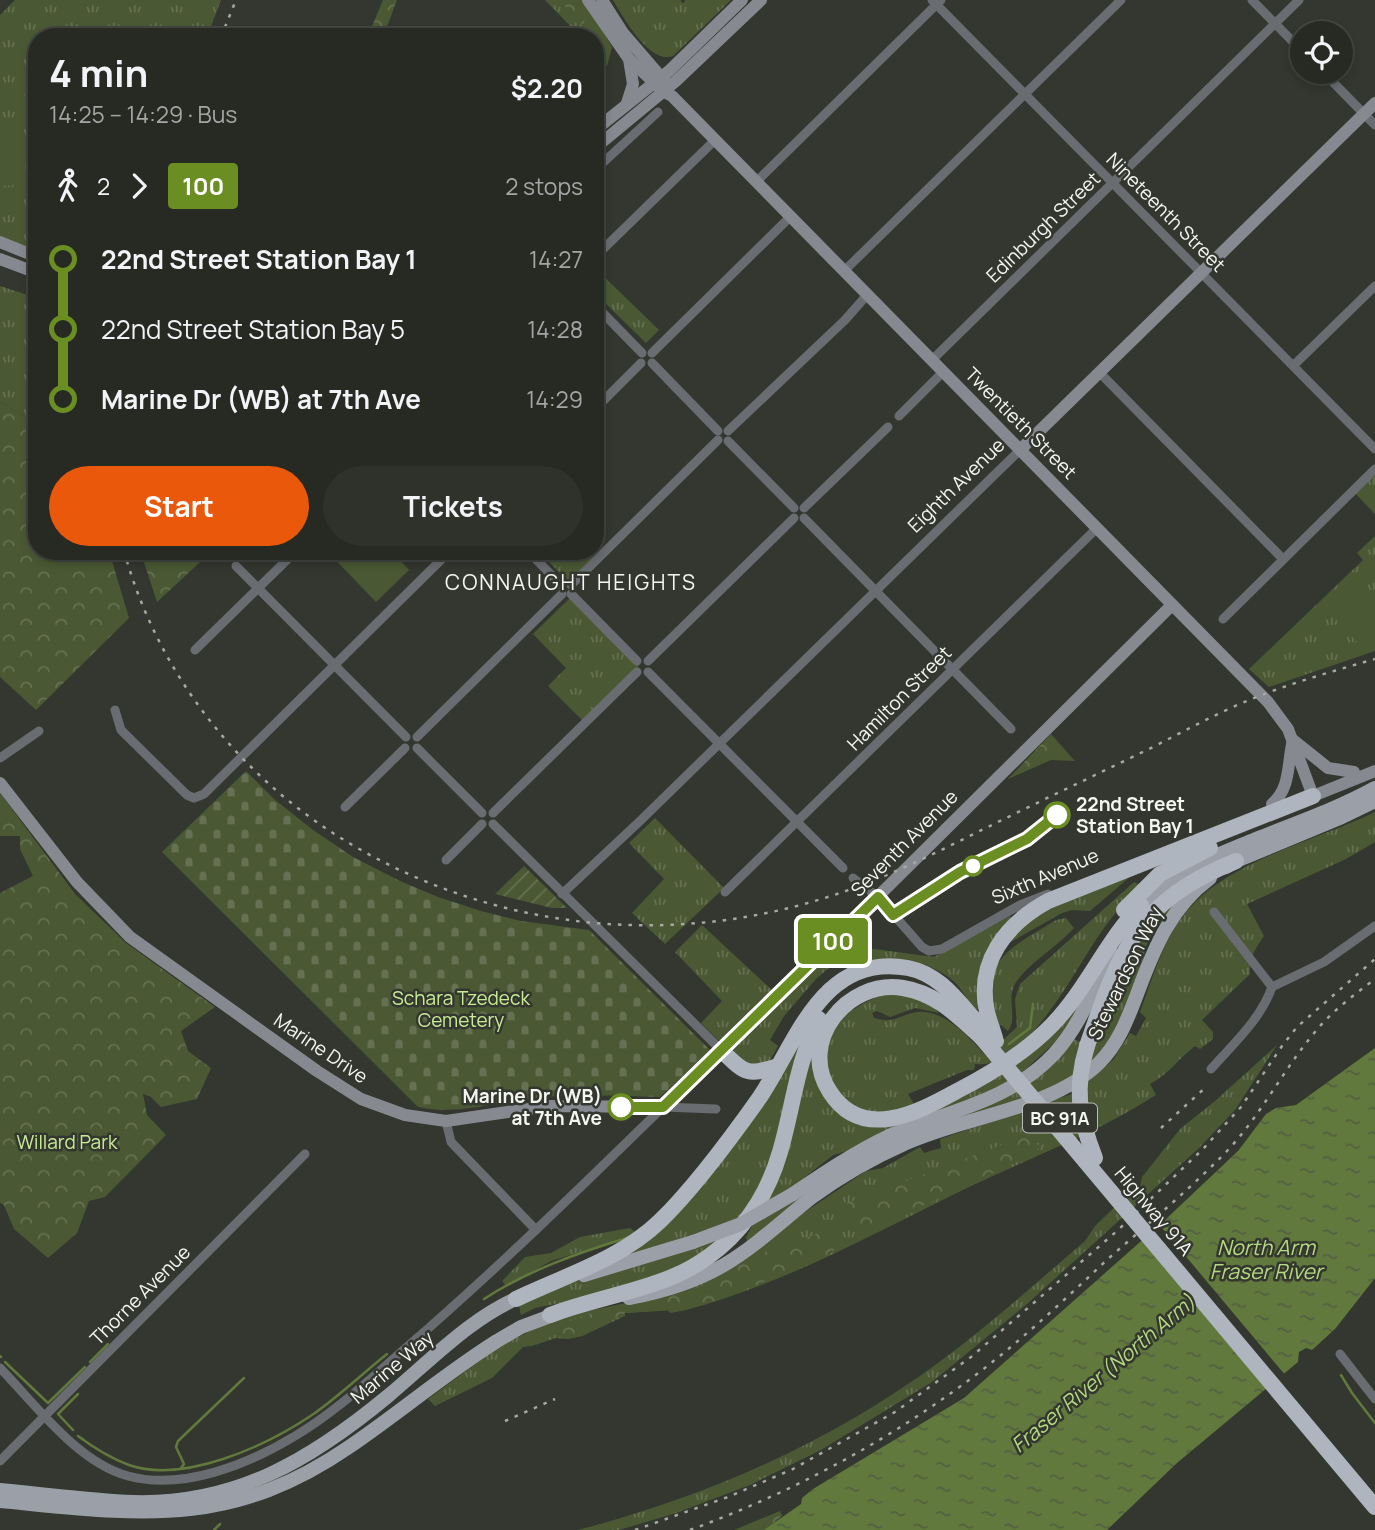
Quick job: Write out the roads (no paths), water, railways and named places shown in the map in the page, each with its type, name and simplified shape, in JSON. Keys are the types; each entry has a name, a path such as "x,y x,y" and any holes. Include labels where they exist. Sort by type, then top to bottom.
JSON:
{"highway":[{"path":"990,1036 985,994 990,960 1002,938 1025,915 1048,901 1312,793"},
{"path":"1025,1050 1049,1021 1118,918 1149,883 1172,866 1200,852 1298,812 1306,807 1312,793"},
{"path":"1095,1158 1083,1126 1079,1103 1080,1071 1116,968 1144,922 1162,903 1192,881 1236,860"},
{"path":"990,1036 921,992 902,987 875,989 852,999 828,1024 820,1044 820,1065 831,1094 848,1110 872,1119 891,1119 928,1107 1000,1068 1025,1050 1053,1024 1116,934 1141,905"},
{"path":"516,1299 630,1245 660,1221 761,1095 806,1017 825,993 846,978 870,968 907,968 930,976 949,990 990,1036"},
{"path":"550,1315 672,1277 705,1259 739,1230 753,1213 774,1172 810,1039 822,1013 839,994 872,978 896,976 917,980 943,995 990,1036"},
{"name":"Highway 91A","path":"990,1036 1375,1493"},
{"name":"Highway 91A","path":"990,1036 1375,1507"},
{"path":"722,1051 741,1069 755,1073 778,1066"}],"main road":[{"name":"Stewardson Way","path":"793,1194 877,1142 990,1099 1031,1075 1053,1055 1069,1035 1114,947 1141,905 1159,888 1202,862 1343,804 1375,788"},
{"name":"Stewardson Way","path":"793,1212 836,1181 883,1153 936,1131 1048,1094 1090,1070 1119,1037 1157,944 1177,911 1206,881 1236,860 1375,801"},
{"name":"Marine Way","path":"0,1490 134,1502 184,1499 242,1486 306,1457 351,1426 481,1319 516,1299 557,1283 741,1224 793,1194"},
{"name":"Marine Way","path":"0,1501 105,1511 171,1513 226,1505 261,1494 282,1486 347,1448 478,1353 521,1327 550,1315 657,1292 693,1280 731,1260 793,1212"}],"street":[{"path":"588,0 629,59 664,87"},
{"path":"602,0 664,87"},
{"path":"604,123 626,105 664,87 743,0"},
{"path":"604,140 761,0"},
{"path":"844,271 1121,0"},
{"path":"1252,0 1290,39"},
{"name":"Edinburgh Street","path":"932,360 1299,0"},
{"path":"756,182 936,2"},
{"name":"Nineteenth Street","path":"936,2 1375,449"},
{"path":"626,105 633,84 629,59"},
{"path":"1335,84 1375,125"},
{"name":"Twentieth Street","path":"664,87 1268,702 1293,740 1312,793"},
{"name":"Eighth Avenue","path":"562,894 1375,103"},
{"path":"604,162 659,112"},
{"path":"604,248 715,139"},
{"path":"604,400 790,216"},
{"path":"0,242 28,253"},
{"path":"0,259 28,270"},
{"path":"1294,365 1375,286"},
{"path":"604,552 845,320 867,295"},
{"path":"604,314 1011,729"},
{"path":"899,416 943,372"},
{"path":"1099,372 1283,559"},
{"path":"648,661 888,427"},
{"path":"1223,619 1375,470"},
{"name":"Hamilton Street","path":"725,892 1097,528"},
{"path":"195,650 287,560"},
{"path":"115,710 121,730 187,795 194,798 204,794 441,560"},
{"path":"537,560 644,674 648,672"},
{"path":"416,737 596,560"},
{"path":"236,566 406,737"},
{"name":"Seventh Avenue","path":"663,1107 1172,605"},
{"path":"493,813 641,659 648,661"},
{"path":"648,661 648,672"},
{"path":"648,672 843,868"},
{"path":"0,758 39,731"},
{"path":"405,748 403,743 410,735 419,741 417,748"},
{"path":"1272,804 1282,796 1286,786 1293,740 1328,768 1353,772"},
{"path":"405,748 417,748"},
{"path":"345,807 405,748"},
{"path":"417,748 482,813"},
{"name":"Sixth Avenue","path":"1312,793 1353,772 1375,765"},
{"name":"Sixth Avenue","path":"878,897 922,947 929,951 942,949 1020,905 1272,804 1375,771"},
{"name":"Marine Drive","path":"0,783 77,882 130,937 317,1071 361,1099 405,1115 446,1121 549,1106 716,1109"},
{"path":"482,813 493,813"},
{"path":"482,813 482,824 486,827 493,824"},
{"path":"493,813 493,824"},
{"path":"446,860 482,824"},
{"path":"493,824 722,1051"},
{"path":"853,878 878,897"},
{"path":"1214,912 1272,987"},
{"path":"1211,1069 1267,1003 1272,987 1324,962 1375,926"},
{"path":"0,1368 80,1449 100,1465 129,1476 159,1480 232,1466 293,1438 329,1413 486,1280 663,1107"},
{"path":"446,1121 451,1142 536,1230"},
{"name":"Thorne Avenue","path":"0,1461 305,1154"},
{"path":"1340,1354 1375,1399"}],"water":[{"name":"North Arm Fraser River","path":"1375,1048 1375,1278 1335,1329 1312,1350 1306,1348 1299,1352 1298,1362 1177,1463 1107,1530 764,1530 801,1504 802,1498 813,1489 964,1398 1166,1219 1238,1151 1266,1114 1276,1108 1296,1105"}],"waterway":[{"path":"1009,1044 1030,1028 1033,1004"},
{"path":"484,1299 553,1264 627,1238"},
{"path":"90,1362 108,1344"},
{"path":"78,1436 129,1465 151,1470 199,1466 224,1459 293,1427 331,1401 387,1354"},
{"path":"5,1362 48,1403 85,1367"},
{"path":"1341,1375 1375,1423"},
{"path":"181,1468 184,1464 176,1447 178,1441 244,1378"},
{"path":"73,1430 58,1414 78,1394"},
{"path":"214,1530 220,1524"}],"railway":[{"path":"225,28 236,0"},
{"path":"127,560 158,639 181,680 208,719 273,787 309,817 349,843 406,873 466,896 527,913 589,922 652,925 715,921 778,911 840,893 922,859 1242,703 1375,659"},
{"path":"635,1530 728,1497 793,1469 895,1412 971,1357 1117,1231 1203,1149 1241,1107 1297,1027 1375,959"},
{"path":"690,1530 764,1500 835,1465 903,1425 988,1366 1213,1165 1251,1123 1322,1024 1375,979"},
{"path":"1161,1128 1206,1087"},
{"path":"505,1421 555,1399"}],"place":[{"name":"22nd Street Station Bay 1","path":"1057,815"},
{"name":"Marine Dr (WB) at 7th Ave","path":"621,1107"}],"district":[{"name":"CONNAUGHT HEIGHTS","path":"571,582"}],"park label":[{"name":"Schara Tzedeck Cemetery","path":"461,1009"},
{"name":"Willard Park","path":"67,1142"}],"water label":[{"name":"Fraser River (North Arm)","path":"1103,1373"}]}
